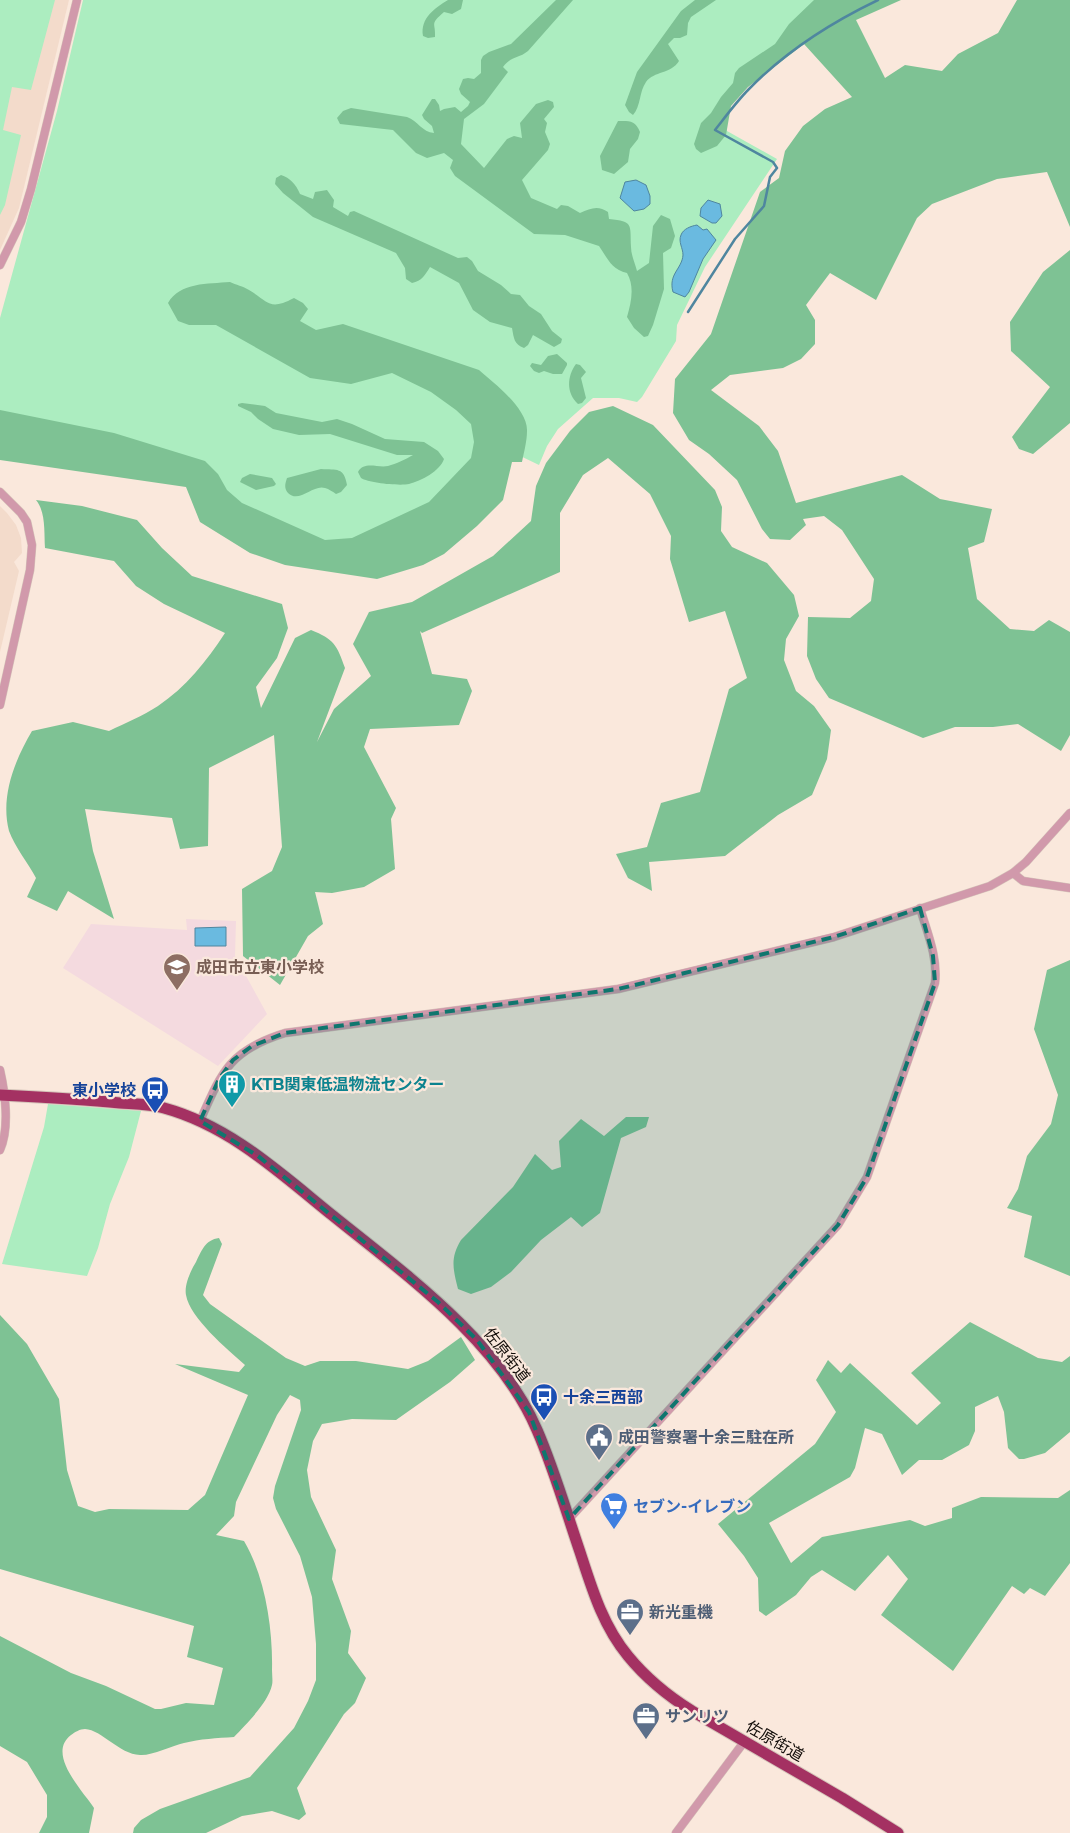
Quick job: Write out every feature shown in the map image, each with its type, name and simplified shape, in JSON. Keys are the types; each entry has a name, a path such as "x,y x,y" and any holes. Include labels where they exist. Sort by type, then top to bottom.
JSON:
{"highway":[{"name":"佐原街道","path":"2,1095 104,1101 162,1107 200,1121 234,1138 258,1156 438,1302 476,1340 507,1378 529,1412 547,1455 596,1602 616,1640 637,1667 673,1699 898,1833"}],"street":[{"path":"0,265 21,222 31,189 77,0"},
{"path":"0,492 22,513 27,522 32,550 30,570 0,705"},
{"path":"200,1121 219,1079 233,1060 252,1046 285,1032 618,989 834,937 990,886 1013,873 1070,813"},
{"path":"1013,873 1022,881 1070,888"},
{"path":"569,1519 838,1225 867,1177 934,983 936,971 920,908"},
{"path":"0,1070 4,1136 0,1150"},
{"path":"676,1833 744,1742"}],"highlighted area":[{"path":"920,908 933,956 935,983 867,1177 838,1225 569,1519 529,1412 477,1340 438,1302 258,1156 200,1121 219,1079 233,1060 252,1046 285,1033 618,989 834,937"}],"shaded area":[{"path":"0,0 69,0 19,208 0,250"},
{"path":"0,506 16,525 21,538 22,553 14,562 19,571 0,652"},
{"name":"成田市立東小学校","path":"186,919 236,921 235,956 267,1014 218,1066 63,968 91,924 187,930"}],"green space":[{"path":"0,0 55,0 31,90 12,87 3,130 21,135 5,205 0,215"},
{"path":"83,0 856,0 766,59 718,118 727,131 777,159 705,267 677,325 676,341 642,397 637,402 619,398 593,398 558,429 547,446 539,465 510,451 363,565 190,478 0,427 0,318 57,111"},
{"path":"448,0 463,0 461,9 452,14 444,12 436,19 434,24 435,37 428,38 423,36 426,19 434,10"},
{"path":"556,0 573,0 528,51 509,61 503,67 508,72 484,104 464,119 461,144 484,168 507,139 514,136 522,138 520,123 536,104 548,100 553,102 554,107 544,119 547,123 545,132 550,144 548,150 522,180 531,198 557,209 561,205 568,206 580,213 601,208 608,212 609,219 627,223 630,229 632,253 637,271 649,263 653,226 661,215 670,219 675,236 671,248 663,253 664,289 648,336 644,337 634,328 627,317 632,289 627,273 613,266 599,246 565,235 534,234 455,176 450,168 453,160 444,153 427,158 416,153 393,130 340,124 337,118 343,111 351,108 407,117 426,131 434,133 432,126 422,115 432,99 435,99 439,105 440,111 455,107 461,112 470,102 461,94 459,89 463,79 474,79 481,73 481,60 483,56 511,44"},
{"path":"695,0 716,0 691,17 688,23 687,35 674,38 668,44 679,61 672,68 649,78 642,90 633,115 625,105 637,72 681,11"},
{"path":"814,0 901,0 856,20 885,78 905,65 942,71 958,54 998,33 1017,0 1070,0 1070,227 1047,172 997,179 932,204 917,218 876,300 830,273 806,305 815,320 815,344 801,359 783,368 730,375 711,390 759,426 778,451 796,503 902,475 940,499 992,509 984,542 968,548 977,599 1010,629 1034,631 1049,620 1070,632 1070,735 1061,751 1018,724 993,727 955,727 923,738 829,698 816,679 807,656 808,617 850,618 871,601 874,579 842,530 824,516 803,519 806,525 790,540 770,539 762,529 737,480 709,454 689,440 673,413 675,379 711,334 760,192 779,178 785,151 803,126 825,109 852,97 804,44 748,87 731,106 726,135 717,146 701,153 694,144 701,123 711,113 733,83 735,73 739,68 775,44 789,24"},
{"path":"618,121 632,122 640,132 638,139 630,149 628,162 614,174 602,170 600,156"},
{"path":"281,175 297,187 300,194 313,199 315,192 327,190 334,200 333,207 348,216 350,212 354,211 458,258 467,257 478,271 501,285 511,294 520,295 529,306 541,314 552,331 562,339 561,343 554,347 533,335 528,345 524,348 518,345 512,328 490,322 473,310 459,283 430,267 421,279 412,283 406,279 405,268 396,253 313,217 283,193 275,184 276,178"},
{"path":"1070,250 1070,423 1033,454 1019,449 1012,437 1050,387 1011,351 1010,322 1043,272"},
{"path":"230,282 247,289 270,303 279,304 294,298 303,303 308,309 300,321 316,330 343,324 479,370 509,397 522,414 526,423 527,431 522,462 512,462 503,500 477,526 444,554 423,565 377,579 285,565 250,553 200,522 186,487 0,460 0,410 114,433 205,461 218,474 227,490 242,503 325,540 352,538 429,502 471,458 474,442 471,424 456,410 431,392 392,373 351,384 310,378 216,325 189,325 178,321 168,303 180,291 195,285"},
{"path":"557,354 567,363 562,374 544,371 539,373 530,366 532,363 541,365 548,356"},
{"path":"576,364 580,365 586,372 581,378 586,398 582,403 578,404 571,395 569,384"},
{"path":"238,404 265,406 276,413 322,422 337,419 385,439 424,442 438,451 444,459 439,468 414,483 398,485 370,481 361,478 358,472 364,467 388,466 413,455 397,455 330,434 299,435 273,429 251,412 238,406"},
{"path":"613,406 653,425 715,490 722,507 721,531 732,547 767,563 794,595 799,616 786,639 784,660 796,691 814,706 831,730 827,759 812,795 778,815 725,856 649,862 652,891 628,878 616,854 647,847 661,803 700,792 729,689 747,678 725,611 689,622 670,559 671,536 650,494 608,458 583,475 560,513 560,572 422,633 420,631 432,674 467,679 472,691 459,725 370,729 364,747 396,808 391,819 395,869 364,887 332,893 315,892 323,924 308,936 280,985 243,956 242,889 272,871 282,847 274,735 209,768 208,846 180,849 172,818 85,809 93,851 114,919 68,891 57,911 27,897 36,878 9,831 6,805 15,766 32,731 73,722 109,731 152,710 178,691 203,664 225,633 164,604 136,586 114,561 45,548 43,517 36,500 82,506 137,520 162,548 192,576 282,604 288,628 277,658 256,687 261,708 295,638 311,630 330,640 337,648 345,668 317,742 334,709 371,676 353,644 369,612 412,602 493,556 531,521 536,486 546,463 570,431 589,412"},
{"path":"321,469 342,472 347,485 341,492 336,494 325,488 316,489 297,496 292,496 288,493 285,486 287,478"},
{"path":"250,474 272,478 276,484 256,490 240,482 242,478"},
{"path":"1070,960 1070,1276 1024,1257 1032,1216 1007,1208 1018,1189 1027,1156 1051,1124 1058,1095 1034,1029 1047,970"},
{"path":"48,1104 141,1111 129,1157 110,1204 98,1248 87,1276 2,1264 44,1127"},
{"path":"626,1117 649,1117 646,1127 621,1138 600,1213 582,1227 571,1217 541,1240 511,1272 491,1287 471,1294 458,1289 454,1258 461,1240 513,1187 535,1154 552,1170 561,1167 559,1141 581,1119 604,1136"},
{"path":"219,1238 222,1244 203,1295 210,1304 286,1358 305,1366 320,1361 356,1361 408,1369 428,1361 461,1337 475,1360 450,1382 396,1420 352,1419 322,1424 313,1441 307,1470 311,1497 336,1550 332,1579 351,1631 348,1653 366,1678 355,1703 344,1714 297,1788 306,1814 299,1820 272,1811 242,1816 206,1833 133,1833 134,1828 141,1820 160,1809 250,1777 294,1728 316,1680 316,1644 312,1597 300,1556 276,1509 273,1498 275,1486 301,1410 300,1400 290,1395 277,1415 236,1502 234,1516 216,1535 244,1541 262,1586 269,1620 272,1654 272,1683 266,1699 234,1737 179,1744 145,1755 132,1754 125,1751 91,1730 83,1729 76,1732 64,1743 62,1752 69,1772 94,1808 89,1833 39,1833 47,1817 47,1795 27,1762 0,1746 0,1636 71,1673 106,1686 155,1709 186,1703 214,1705 223,1668 187,1657 194,1626 0,1569 0,1315 27,1344 59,1399 67,1470 78,1506 95,1512 109,1509 188,1510 205,1495 248,1395 175,1364 239,1372 245,1365 219,1342 202,1323 194,1313 186,1295 188,1278 202,1250 207,1243"},
{"path":"970,1322 1038,1358 1062,1362 1070,1356 1070,1432 1045,1453 1019,1459 1008,1448 1004,1412 998,1396 975,1407 975,1431 969,1445 942,1460 919,1460 902,1475 882,1434 865,1428 855,1468 850,1477 769,1523 791,1563 822,1537 910,1520 925,1526 952,1518 952,1508 981,1497 1058,1498 1070,1490 1070,1563 1045,1596 1030,1588 1024,1594 1012,1586 953,1671 881,1615 908,1579 888,1555 855,1591 822,1570 811,1577 796,1595 766,1616 759,1611 758,1578 744,1556 718,1524 815,1444 836,1412 816,1380 828,1360 841,1373 850,1363 917,1425 941,1403 911,1373"}],"water":[{"path":"636,180 646,185 650,196 650,204 644,209 634,211 620,198 625,182"},
{"path":"708,200 720,204 722,216 716,223 712,223 700,216 701,208"},
{"path":"697,225 703,230 707,229 716,240 703,259 685,297 673,292 672,281 683,255 681,235 688,228"},
{"path":"226,927 226,946 195,946 195,928"}],"waterway":[{"path":"688,312 735,239 764,206 770,177 777,168 773,162 715,130 745,94 778,62 826,28 878,0"}],"place":[{"name":"成田市立東小学校","path":"177,991"},
{"name":"KTB関東低温物流センター","path":"232,1108"},
{"name":"東小学校","path":"155,1114"},
{"name":"十余三西部","path":"544,1421"},
{"name":"成田警察署十余三駐在所","path":"599,1461"},
{"name":"セブン-イレブン","path":"614,1530"},
{"name":"新光重機","path":"630,1636"},
{"name":"サンリツ","path":"646,1740"}]}
